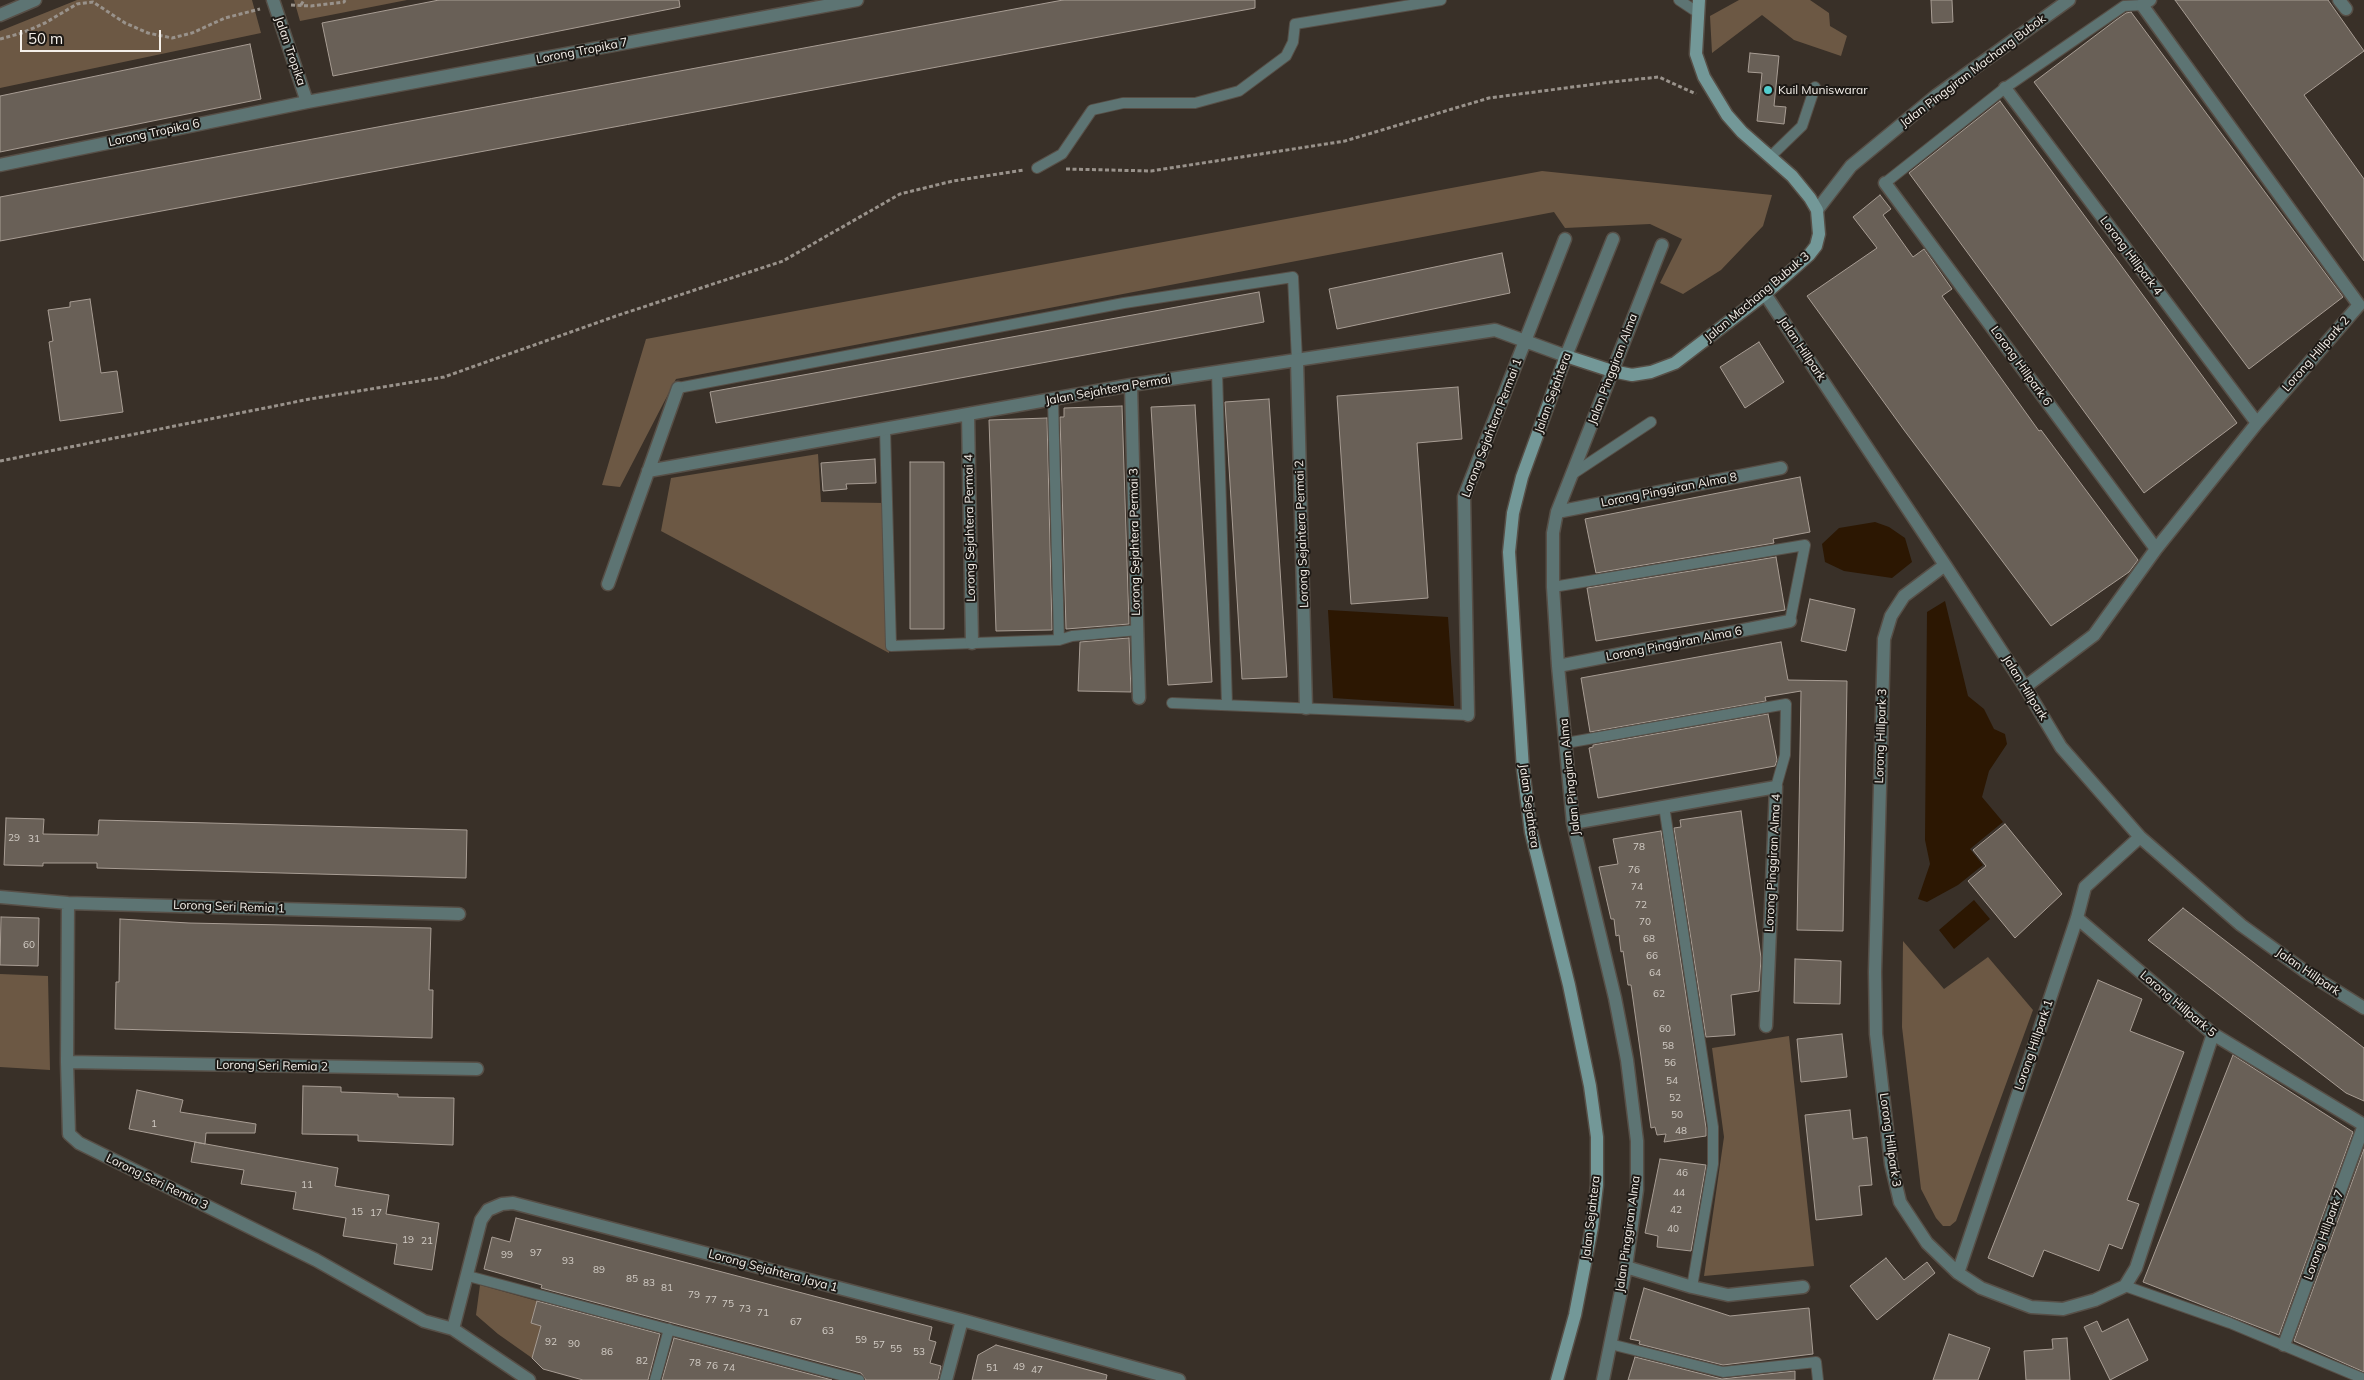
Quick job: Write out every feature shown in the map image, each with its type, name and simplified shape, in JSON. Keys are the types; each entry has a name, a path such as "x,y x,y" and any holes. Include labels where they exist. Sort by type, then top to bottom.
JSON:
{"main road":[{"path":"1698,6 1696,54 1704,77 1727,115 1801,187 1817,210"},
{"name":"Jalan Machang Bubuk 3","path":"1566,356 1612,371 1632,375 1651,372 1675,364 1765,294 1809,255 1816,246 1819,234 1817,210"},
{"name":"Jalan Sejahtera","path":"1557,1380 1575,1316 1592,1227 1597,1185 1597,1137 1590,1086 1569,985 1531,832 1522,769 1510,552 1513,513 1522,477 1566,356"}],"street":[{"path":"0,15 35,0"},
{"name":"Lorong Tropika 7","path":"307,102 857,0"},
{"name":"Jalan Pinggiran Machang Bubok","path":"1817,210 1851,166 1937,96 2069,0"},
{"name":"Jalan Tropika","path":"274,2 307,102"},
{"name":"Lorong Hillpark 2","path":"2025,686 2094,635 2156,549 2257,423 2359,305 2146,3"},
{"name":"Lorong Hillpark 4","path":"2005,88 2257,423"},
{"name":"Lorong Tropika 6","path":"0,165 307,102"},
{"name":"Lorong Hillpark 6","path":"1885,183 2156,549"},
{"name":"Jalan Sejahtera","path":"1566,356 1614,239"},
{"name":"Lorong Sejahtera Permai 1","path":"1468,715 1464,497 1565,240"},
{"name":"Jalan Pinggiran Alma","path":"1603,1380 1626,1267 1637,1190 1637,1141 1615,998 1573,823 1558,666 1553,587 1553,533 1557,512 1662,244"},
{"name":"Jalan Hillpark","path":"1765,294 1946,565 2025,686 2061,747 2140,837 2241,925 2306,972 2364,1008"},
{"name":"Jalan Sejahtera Permai","path":"648,470 1132,385 1495,330 1566,356"},
{"name":"Lorong Sejahtera Permai 2","path":"1297,360 1306,708"},
{"name":"Lorong Sejahtera Permai 3","path":"1132,385 1139,698"},
{"path":"608,584 678,388"},
{"name":"Lorong Sejahtera Permai 4","path":"968,414 972,643"},
{"name":"Lorong Pinggiran Alma 8","path":"1557,512 1781,468"},
{"name":"Lorong Hillpark 3","path":"1946,565 1904,596 1891,616 1884,639 1875,972 1876,1034 1891,1164 1900,1202 1927,1243 1958,1273 1981,1288 2031,1307 2063,1309 2095,1300 2125,1286"},
{"name":"Lorong Pinggiran Alma 6","path":"1558,666 1790,621"},
{"name":"Lorong Pinggiran Alma 4","path":"1573,823 1776,787 1766,1026"},
{"name":"Lorong Hillpark 1","path":"1958,1273 2085,887 2140,837"},
{"name":"Lorong Seri Remia 1","path":"0,897 68,903 458,914"},
{"name":"Lorong Seri Remia 3","path":"68,903 67,1062 69,1134 79,1143 316,1260 424,1321 453,1329 528,1380"},
{"name":"Lorong Hillpark 5","path":"2076,918 2213,1034 2364,1125"},
{"path":"2125,1286 2136,1268 2213,1034"},
{"name":"Lorong Seri Remia 2","path":"67,1062 477,1069"},
{"name":"Lorong Hillpark 7","path":"2284,1345 2364,1125"},
{"name":"Lorong Sejahtera Jaya 1","path":"453,1329 481,1220 488,1210 502,1204 514,1203 962,1320 1179,1380"},
{"path":"1626,1267 1692,1287 1728,1295 1804,1287"},
{"path":"946,1380 962,1320"}],"lane":[{"path":"1037,168 1062,154 1092,110 1123,103 1195,103 1239,91 1286,56 1294,42 1295,24 1441,0"},
{"path":"1679,0 1698,6"},
{"path":"1885,183 2005,88 2124,6 2146,3"},
{"path":"1770,157 1802,126 1815,87"},
{"path":"678,388 1124,303 1293,277 1297,360"},
{"path":"1218,372 1227,705"},
{"path":"1054,400 1059,640"},
{"path":"1571,475 1651,422"},
{"path":"885,429 891,646 1059,640 1072,636 1138,630"},
{"path":"1553,587 1805,545 1790,621"},
{"path":"1172,703 1468,715"},
{"path":"1566,743 1786,704 1785,755 1776,787"},
{"path":"1664,806 1714,1127 1713,1164 1692,1287"},
{"path":"468,1276 859,1380"},
{"path":"2125,1286 2230,1323 2364,1379"},
{"path":"655,1380 669,1330"},
{"path":"1610,1344 1723,1372 1816,1362 1818,1380"}],"path":[{"path":"302,5 304,0"},
{"path":"0,39 22,33 45,23 76,4 93,2 126,23 148,33 172,38 192,34 225,18 274,2 302,5 344,2 345,0"},
{"path":"0,461 310,399 444,377 616,316 783,261 900,194 953,180 1037,168 1151,171 1345,141 1489,98 1611,82 1659,77 1701,97"}],"shaded area":[{"path":"77,0 252,0 261,33 0,88 0,31"},
{"path":"294,0 407,0 300,21"},
{"path":"1739,0 1810,0 1829,13 1830,26 1847,36 1841,56 1794,40 1762,15 1712,53 1710,16"},
{"path":"1542,171 1772,195 1763,226 1721,270 1683,294 1660,283 1682,239 1650,224 1565,228 1554,212 676,379 620,487 602,485 646,339"},
{"path":"818,454 821,502 886,503 889,653 661,531 671,478"},
{"path":"1875,522 1889,527 1905,538 1912,562 1892,578 1844,571 1825,562 1822,544 1839,528"},
{"path":"1945,601 1968,696 1984,709 1994,729 2005,734 2007,744 1989,771 1982,797 2003,822 1970,849 1983,865 1958,885 1927,902 1918,899 1930,864 1925,840 1927,612"},
{"path":"1328,610 1448,617 1454,706 1333,698"},
{"path":"1974,900 1990,919 1954,949 1939,930"},
{"path":"1903,941 1944,989 1988,957 2033,1010 1956,1221 1950,1226 1943,1226 1936,1218 1921,1189 1902,1027"},
{"path":"0,974 48,976 50,1070 0,1067"},
{"path":"1789,1036 1814,1266 1704,1276 1724,1137 1712,1048"},
{"path":"480,1285 537,1301 531,1323 541,1326 532,1358 498,1334 476,1315"}],"building":[{"path":"439,0 679,0 680,7 333,76 322,23"},
{"path":"1063,0 1255,0 1255,8 0,241 0,197"},
{"path":"1931,0 1952,0 1953,22 1932,23"},
{"path":"2175,0 2328,0 2364,51 2304,95 2364,179 2364,261"},
{"path":"2131,12 2343,297 2249,369 2034,82 2116,20"},
{"path":"250,44 261,99 0,152 0,96"},
{"name":"Kuil Muniswarar","path":"1750,53 1779,56 1774,106 1786,107 1784,124 1757,121 1762,73 1748,72"},
{"path":"2000,101 2237,423 2144,493 1909,173"},
{"path":"1880,195 1891,209 1883,215 1913,257 1924,249 1952,289 1942,296 2039,431 2041,430 2138,560 2129,572 2051,626 1904,430 1807,296 1877,248 1853,217"},
{"path":"1502,253 1510,293 1337,329 1329,289"},
{"path":"1259,292 1264,322 716,423 710,392"},
{"path":"90,299 101,373 117,371 123,412 60,421 49,342 53,341 48,310 70,307 70,302"},
{"path":"1759,342 1784,382 1745,408 1720,367"},
{"path":"1458,387 1462,439 1417,443 1428,598 1351,604 1337,396"},
{"path":"1269,399 1287,677 1242,679 1225,402"},
{"path":"1195,405 1212,682 1168,685 1151,407"},
{"path":"1122,406 1129,624 1066,629 1060,417 1064,417 1064,408"},
{"path":"1047,418 1052,630 996,631 989,420"},
{"path":"875,459 876,483 846,484 847,489 823,491 821,463"},
{"path":"910,462 944,462 944,629 910,629"},
{"path":"1800,477 1810,532 1773,539 1774,543 1596,573 1585,519"},
{"path":"1776,557 1785,610 1596,641 1587,588"},
{"path":"1810,599 1855,609 1846,651 1801,641"},
{"path":"1129,638 1131,692 1078,691 1080,642"},
{"path":"1781,642 1788,680 1847,681 1843,931 1797,930 1801,691 1765,697 1766,701 1590,732 1581,678"},
{"path":"1768,714 1777,760 1775,766 1598,798 1589,748 1593,747 1593,745"},
{"path":"1741,811 1761,958 1759,991 1731,995 1735,1035 1706,1037 1674,828 1681,827 1680,820"},
{"path":"6,818 44,819 43,834 98,835 99,820 467,830 466,878 97,868 97,863 43,863 43,866 4,865"},
{"path":"2005,824 2062,894 2015,938 1968,881 1986,866 1973,850"},
{"path":"1661,831 1706,1128 1706,1136 1664,1142 1666,1134 1657,1135 1655,1127 1651,1128 1631,985 1628,985 1623,951 1621,952 1619,935 1616,936 1614,919 1611,919 1599,867 1618,864 1613,839"},
{"path":"2183,908 2364,1048 2364,1101 2346,1093 2148,940"},
{"path":"1,917 39,918 38,966 0,965"},
{"path":"120,919 189,923 431,928 429,990 433,990 432,1038 115,1029 116,982 119,982"},
{"path":"1795,959 1841,961 1840,1004 1794,1003"},
{"path":"2098,980 2142,999 2130,1031 2184,1052 2127,1200 2139,1204 2122,1249 2109,1244 2099,1271 2044,1250 2033,1277 1988,1258"},
{"path":"1842,1034 1847,1077 1801,1082 1797,1039"},
{"path":"2233,1055 2353,1132 2279,1335 2143,1282"},
{"path":"303,1086 341,1087 341,1092 398,1094 398,1097 454,1098 453,1145 358,1141 358,1135 302,1134"},
{"path":"137,1090 183,1100 180,1112 256,1124 255,1133 206,1133 205,1144 129,1129"},
{"path":"1850,1110 1853,1139 1867,1137 1872,1185 1859,1186 1862,1215 1816,1220 1805,1115"},
{"path":"195,1142 338,1168 335,1186 389,1195 386,1214 439,1223 432,1270 394,1264 397,1244 343,1236 346,1218 293,1209 296,1192 241,1184 244,1170 191,1162"},
{"path":"2364,1149 2364,1372 2294,1341"},
{"path":"1660,1159 1706,1165 1691,1251 1657,1247 1658,1236 1645,1233"},
{"path":"516,1218 932,1327 929,1340 936,1342 930,1363 941,1366 938,1380 866,1380 861,1373 541,1288 542,1285 484,1269 492,1237 510,1242"},
{"path":"1886,1258 1904,1280 1927,1262 1935,1273 1877,1320 1850,1286"},
{"path":"1644,1288 1730,1316 1809,1308 1813,1354 1723,1365 1639,1344 1640,1341 1630,1339"},
{"path":"537,1301 660,1334 648,1380 583,1380 543,1369 532,1358 541,1326 531,1323"},
{"path":"2128,1319 2148,1360 2110,1380 2084,1327 2097,1321 2102,1332"},
{"path":"1949,1334 1990,1348 1978,1380 1933,1380"},
{"path":"674,1338 832,1380 662,1380"},
{"path":"2067,1338 2070,1380 2026,1380 2024,1351 2053,1349 2052,1339"},
{"path":"996,1345 1107,1375 1106,1380 972,1380 978,1355"},
{"path":"1635,1357 1722,1379 1795,1371 1795,1380 1628,1380"}],"place":[{"name":"Kuil Muniswarar","path":"1768,90"}]}
